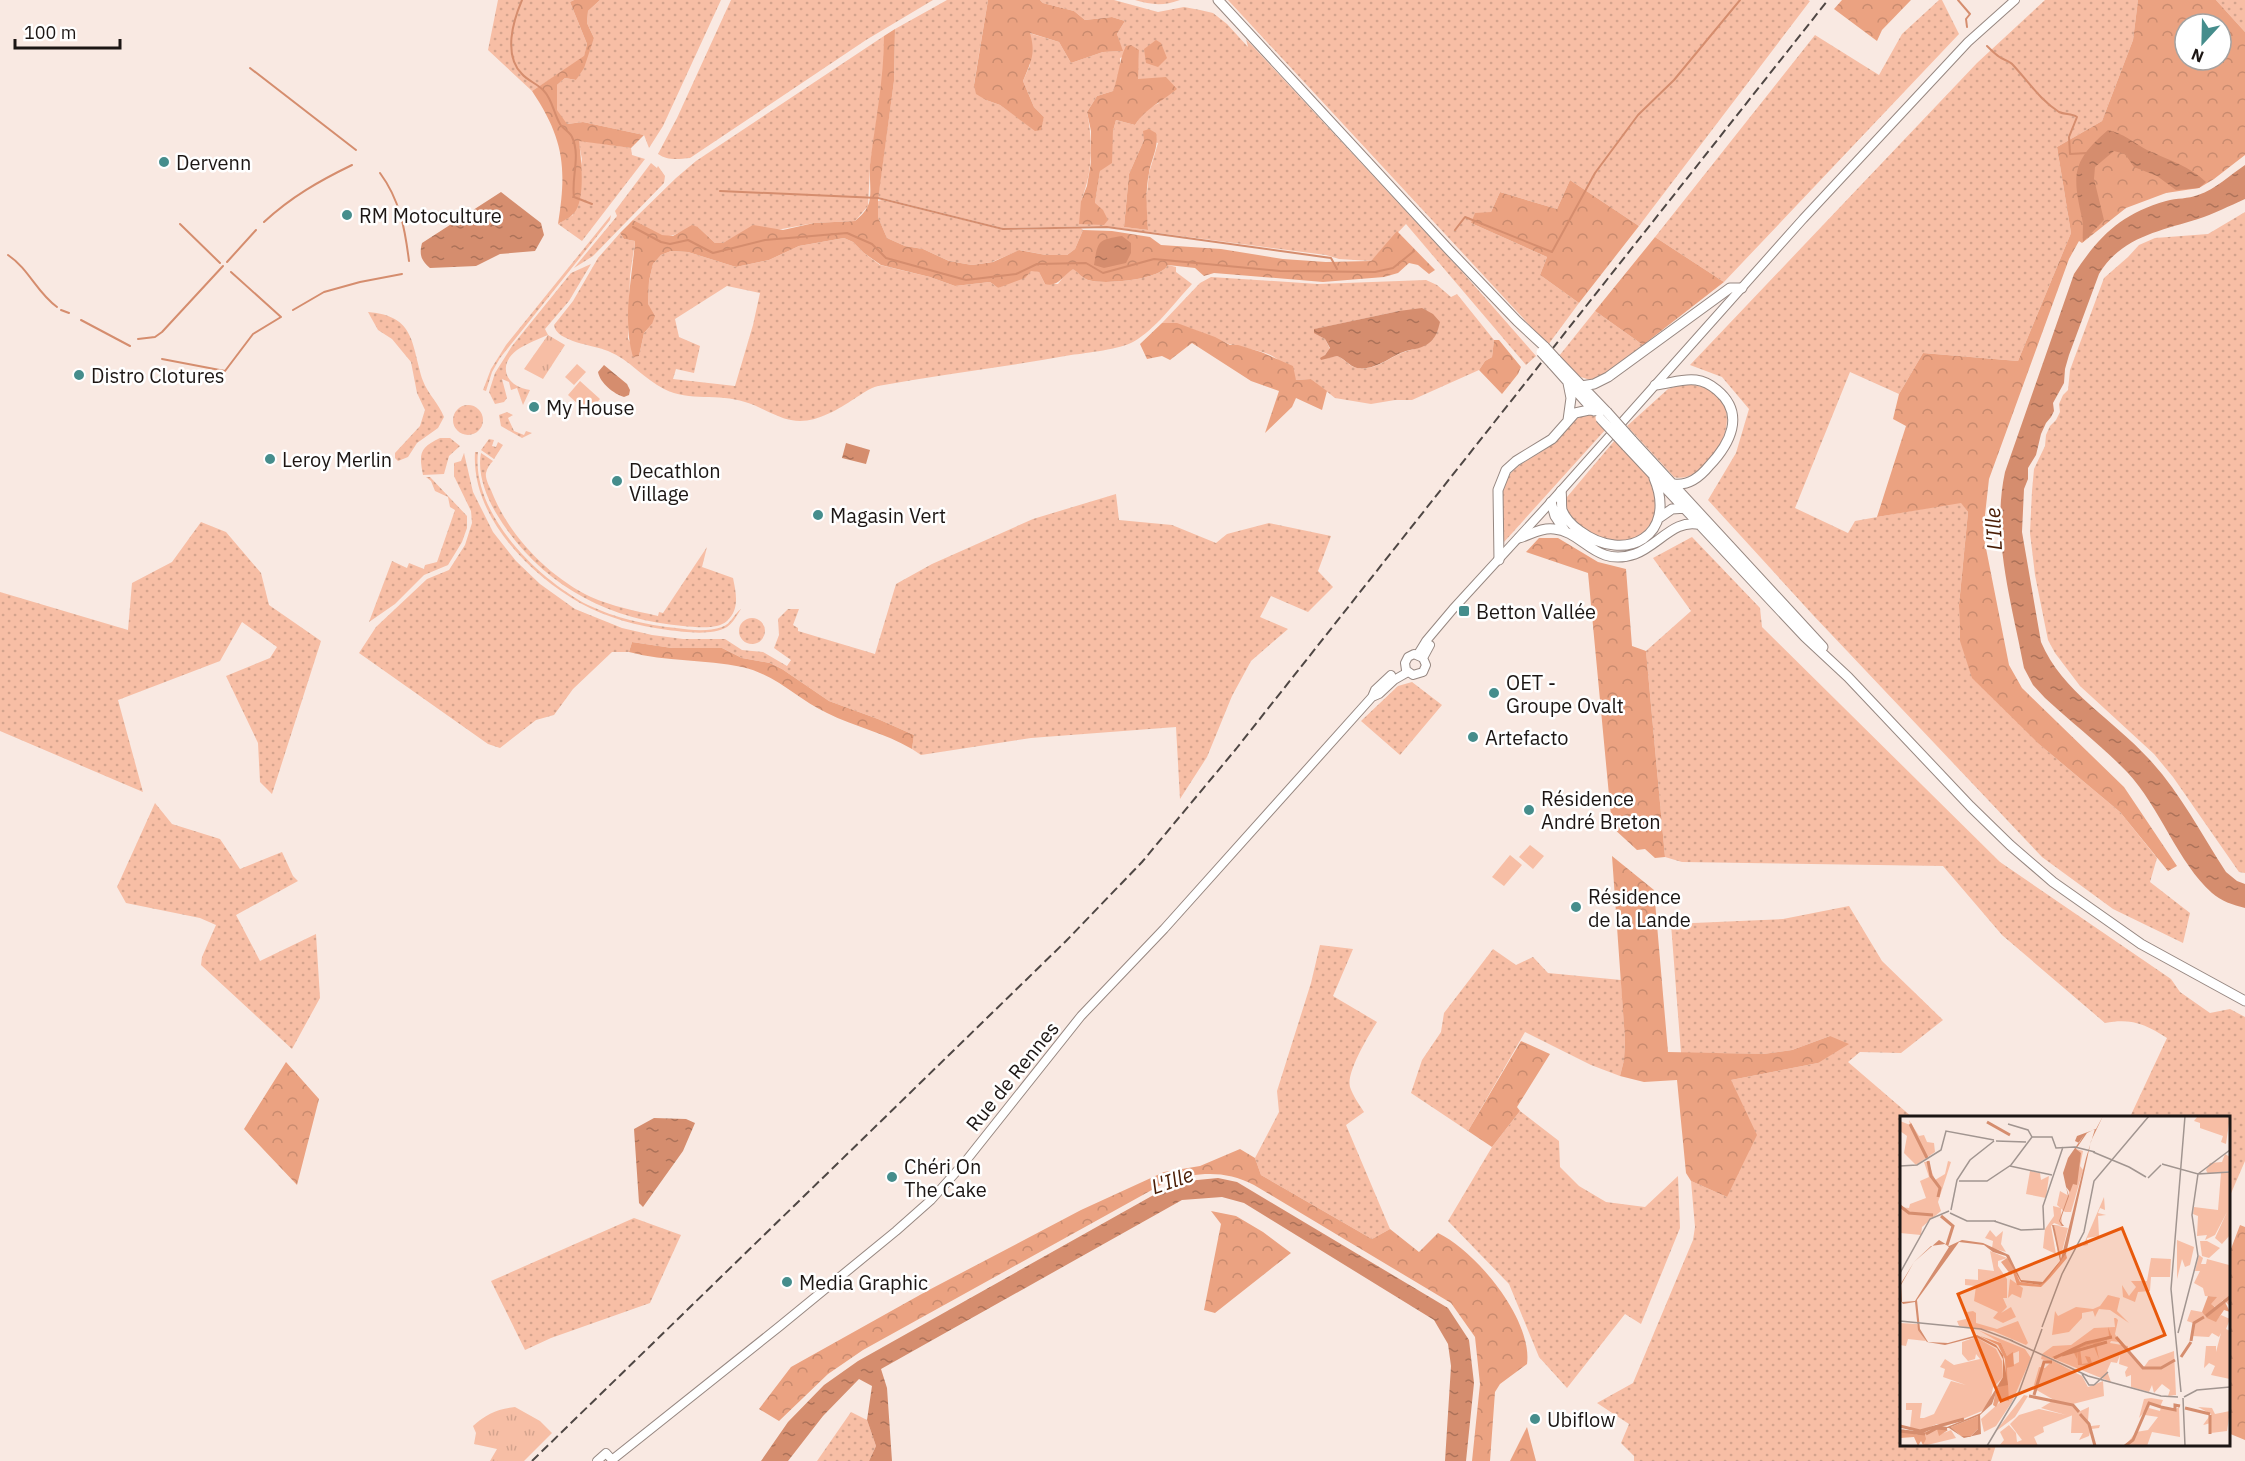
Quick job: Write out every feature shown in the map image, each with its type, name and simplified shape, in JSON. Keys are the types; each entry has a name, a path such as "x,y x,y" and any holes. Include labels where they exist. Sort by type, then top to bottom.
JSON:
{"main road":[{"path":"1218,0 1543,349 1593,410 1604,415"},
{"name":"Rue de Rennes","path":"1406,670 1416,675 1423,672 1426,665 1421,656 1426,641 1453,609 1562,491 1803,219 1987,24 2015,0"},
{"path":"1581,386 1593,384 1608,377 1730,288 1742,288"},
{"path":"1554,362 1581,386 1652,474 1684,508 1704,523"},
{"path":"1655,386 1684,379 1701,380 1723,395 1732,413 1732,431 1729,441 1719,456 1694,480 1674,484"},
{"path":"1567,381 1571,398 1568,420"},
{"path":"1499,560 1497,499 1502,476 1516,461 1552,438 1578,412 1593,410"},
{"path":"1629,443 1674,484 1704,523 1806,637 1848,677 2010,845 2053,882 2141,944 2245,1001"},
{"path":"1652,474 1660,495 1659,518"},
{"path":"1562,491 1562,509 1568,520 1587,536 1609,546 1624,546 1639,541 1649,533 1659,518 1672,509 1684,508"},
{"path":"1551,502 1555,516 1566,532"},
{"path":"1519,538 1546,529 1558,529 1598,552 1621,556 1636,554 1680,526 1704,523"},
{"name":"Rue de Rennes","path":"613,1461 932,1200 1081,1016 1164,929 1372,697 1379,694 1406,670 1408,657 1421,656"},
{"path":"597,1461 606,1453 613,1461"}],"green space":[{"path":"498,0 574,0 570,2 587,44 584,57 532,91 488,50"},
{"path":"600,0 721,0 663,126 649,148 644,135 583,122 566,124 557,111 557,85 565,78 576,80 594,38 587,23 588,11"},
{"path":"600,0 588,11 587,23 594,38 584,68 576,80 565,78 557,85 557,110 567,124 583,122 644,135 631,148 579,141 582,178 578,207 574,213 558,224 562,186 560,154 551,124 532,91 584,56 587,44 570,2"},
{"path":"731,0 933,0 866,40 690,158 666,158 658,154"},
{"path":"947,0 988,0 974,84 986,100 1000,105 1035,130 1040,130 1044,117 1034,107 1023,81 1030,65 1029,33 1059,42 1071,63 1103,52 1122,51 1117,34 1125,21 1112,17 1085,20 1074,11 1043,3 1040,0 1114,0 1158,12 1184,7 1213,13 1227,24 1248,47 1246,39 1465,275 1536,356 1526,365 1406,224 1371,261 1339,259 1326,255 1105,226 1003,228 878,197 894,81 895,29","holes":["1139,50 1137,80 1159,103 1145,110 1135,125 1116,120 1111,147 1100,171 1095,203 1081,201 1088,179 1091,157 1087,112 1097,96 1113,91 1120,72 1120,58","1144,140 1158,143 1149,173 1146,203 1148,230 1124,227 1129,174"]},
{"path":"988,0 1040,0 1043,3 1074,11 1085,20 1112,17 1125,21 1117,34 1123,51 1103,52 1071,63 1059,42 1030,33 1033,52 1023,81 1034,107 1044,117 1041,130 1035,131 1000,105 976,94 974,85"},
{"path":"1135,0 1180,0 1158,4"},
{"path":"1228,0 1810,1 1639,226 1570,180 1557,209 1500,192 1491,212 1471,223 1547,257 1540,275 1579,303 1548,345"},
{"path":"1842,0 1911,0 1882,30 1877,41 1834,9"},
{"path":"1939,0 1942,0 1959,34 1724,282 1655,237 1815,35 1879,75 1902,34"},
{"path":"2045,0 2138,0 2133,40 2102,121 2057,147 2071,233 2018,361 1923,353 1899,394 1850,372 1795,508 1848,533 1855,521 1961,502 1968,512 1959,605 1960,640 2040,745 2120,812 2157,858 2150,882 2190,913 2183,943 2113,909 2042,857 1813,615 1708,500 1736,453 1749,409 1722,377 1690,365 1977,63"},
{"path":"2138,0 2216,0 2227,12 2173,12 2173,72 2233,72 2233,19 2245,32 2245,155 2199,188 2166,193 2126,208 2082,243 2079,241 2069,259 1989,479 1983,533 2009,665 2022,688 2124,787 2177,866 2168,871 2120,812 2040,745 1972,678 1960,641 1959,605 1968,512 1961,503 1877,517 1906,426 1893,419 1899,394 1923,353 2018,361 2071,233 2057,147 2102,121 2133,40"},
{"path":"2216,0 2245,0 2245,32 2233,19 2233,12 2227,12"},
{"path":"895,29 894,81 878,200 878,217 887,238 905,246 923,249 949,261 972,265 993,262 1019,250 1046,255 1067,255 1075,249 1083,230 1112,231 1150,237 1161,245 1221,249 1283,259 1326,262 1371,261 1397,231 1435,270 1429,274 1418,265 1409,263 1398,273 1384,277 1323,282 1214,273 1204,276 1195,268 1168,265 1163,270 1143,278 1106,282 1088,280 1073,269 1057,283 1050,285 1045,284 1039,272 1031,271 1025,278 998,288 990,282 955,286 930,277 881,265 853,242 844,238 799,246 769,260 736,267 688,252 671,251 661,255 653,264 649,281 648,304 655,316 652,324 644,333 639,356 633,357 628,314 635,241 624,239 620,233 633,220 662,235 673,236 692,225 698,227 715,243 723,243 753,225 783,230 814,223 855,221 864,213 870,199 870,165 881,85 884,36"},
{"path":"884,36 884,69 870,166 868,206 855,221 814,223 715,243 698,227 664,236 633,220 696,161"},
{"path":"1156,40 1161,43 1167,58 1158,67 1146,63 1144,49"},
{"path":"1131,45 1139,50 1138,79 1166,77 1177,89 1149,109 1135,125 1116,120 1113,131 1112,163 1100,171 1095,203 1103,210 1108,220 1104,225 1079,224 1081,201 1087,186 1091,162 1091,131 1087,112 1097,96 1113,91 1124,51 1126,46"},
{"path":"1149,129 1156,133 1157,138 1147,187 1148,230 1124,227 1129,174 1144,140 1143,131"},
{"path":"578,140 631,148 632,155 645,159 582,241 558,224 573,215 582,159"},
{"path":"651,163 657,168 658,166 665,176 664,183 593,256 574,268 617,216 615,211"},
{"path":"1570,180 1639,226 1579,303 1540,275 1547,257 1471,223 1475,213 1491,212 1500,192 1557,209"},
{"path":"882,200 1004,230 1081,228 1083,230 1075,249 1067,255 1046,255 1020,250 992,262 972,265 949,261 923,249 905,246 887,238 878,217 878,201"},
{"path":"2245,212 2245,873 2239,872 2173,777 2154,754 2080,686 2055,653 2048,640 2035,575 2030,533 2034,469 2045,446 2050,426 2060,412 2059,404 2068,390 2070,370 2104,278 2139,245 2155,238 2208,234"},
{"path":"611,215 610,220 500,358 492,372 486,391 483,390 491,369 506,345"},
{"path":"620,233 624,239 635,241 630,276 628,339 639,356 644,333 652,324 648,304 649,281 653,264 661,255 671,251 688,252 736,267 769,260 799,246 844,238 853,242 880,265 930,277 955,286 990,282 998,288 1031,270 1039,272 1045,284 1058,284 1073,268 1088,280 1106,282 1131,280 1154,274 1168,265 1176,267 1176,272 1192,284 1141,337 1120,347 878,386 824,416 799,421 785,419 735,399 674,393 657,385 616,355 568,339 556,331 554,325 573,301 598,258","holes":["727,286 760,293 735,386 673,379 676,369 694,373 700,346 679,337 675,319"]},
{"path":"1655,237 1724,282 1643,345 1595,311"},
{"path":"591,264 569,301 545,329 548,335 517,350 507,363 507,375 510,380 515,385 530,390 523,405 517,388 511,390 509,382 502,379 507,398 504,402 495,404 489,392 495,373 512,346 571,273"},
{"path":"1211,277 1318,284 1426,280 1437,285 1451,297 1457,294 1494,340 1492,357 1485,361 1479,370 1412,400 1371,404 1335,398 1311,379 1296,380 1277,359 1266,353 1229,344 1188,328 1162,323 1200,283","holes":["1404,311 1434,338 1422,346 1364,369 1350,365 1337,356 1321,359 1330,349 1325,339 1315,333 1315,329"]},
{"path":"1595,311 1643,345 1606,374 1593,381 1578,376 1559,356"},
{"path":"368,312 395,319 409,334 423,381 444,417 438,428 417,443 408,457 398,461 395,453 420,426 425,410 417,393 411,362 392,339 378,330"},
{"path":"1162,323 1177,323 1230,345 1261,352 1293,366 1296,380 1311,379 1327,391 1322,410 1296,398 1292,407 1265,433 1279,391 1251,381 1192,343 1170,360 1162,356 1147,359 1140,344"},
{"path":"548,335 565,345 543,379 524,369"},
{"path":"1494,340 1499,340 1521,367 1502,394 1479,370 1485,361 1492,357"},
{"path":"577,364 586,372 574,385 565,377"},
{"path":"580,381 600,399 589,412 568,395"},
{"path":"1684,384 1709,390 1723,402 1727,419 1724,436 1715,454 1702,468 1688,476 1674,477 1627,426 1668,389"},
{"path":"468,405 474,406 482,414 482,426 474,434 468,435 462,434 454,426 453,420 454,414 462,406"},
{"path":"507,412 513,415 508,418 514,431 524,435 526,431 532,433 522,438 501,426 499,415"},
{"path":"1588,414 1595,416 1606,429 1504,542 1501,510 1504,484 1516,468 1554,443 1578,418"},
{"path":"440,438 450,438 460,446 449,456 444,474 423,475 422,452 428,445"},
{"path":"489,439 494,440 492,446 496,447 498,442 503,445 494,459 481,450"},
{"path":"1615,440 1646,473 1657,495 1654,515 1649,526 1639,536 1628,541 1616,542 1593,535 1582,527 1565,508 1567,497"},
{"path":"475,452 478,452 479,475 485,498 497,521 529,562 569,594 609,614 642,623 699,630 711,630 725,626 741,609 727,627 713,632 698,633 634,624 580,603 542,576 507,541 483,499 476,476"},
{"path":"464,453 473,492 493,532 516,561 540,584 575,609 622,628 652,635 683,639 725,639 742,650 763,652 787,666 791,660 774,648 779,635 778,619 788,609 799,609 793,625 798,628 798,631 875,654 896,584 932,564 1033,519 1116,494 1119,520 1172,525 1216,543 1227,534 1269,523 1331,536 1318,571 1333,587 1308,612 1271,596 1260,617 1288,629 1251,661 1232,696 1207,757 1180,799 1176,727 1031,738 921,755 912,749 914,735 829,701 770,663 742,658 722,648 672,648 632,642 629,652 612,652 573,689 554,715 536,720 500,748 488,744 359,653 376,627 427,579 449,570 465,545 472,523 471,511 454,476 454,463 461,461"},
{"path":"481,453 493,461 486,471 487,480 498,507 508,523 545,566 575,588 607,603 658,616 659,612 663,613 707,547 702,567 733,578 736,601 731,616 723,624 712,627 654,622 600,606 575,593 552,577 512,537 496,513 483,484 480,468"},
{"path":"426,477 430,477 467,516 467,528 462,542 448,565 424,575 395,604 369,622 392,561 407,568 409,563 424,569 425,565 437,562 455,510 450,507 448,497 435,491 431,481"},
{"path":"201,522 226,532 261,573 269,605 321,641 272,794 260,782 258,743 226,676 270,658 277,647 242,622 220,661 118,700 143,792 0,731 0,592 128,630 132,583 172,562"},
{"path":"1692,537 1760,608 1762,627 2000,862 2171,979 2180,992 2210,1013 2230,1009 2245,1017 2245,1161 2230,1196 2230,1116 2130,1116 2167,1038 2138,1023 2123,1021 2105,1023 2002,935 1943,866 1682,862 1665,857 1646,651 1691,611 1653,558"},
{"path":"1539,538 1558,538 1598,562 1626,569 1632,646 1646,651 1665,857 1655,858 1645,849 1637,850 1612,827 1588,573 1526,552"},
{"path":"752,618 761,622 765,631 761,640 752,644 743,640 739,631 743,622"},
{"path":"632,642 672,648 722,648 742,658 770,663 829,701 914,735 912,749 827,713 776,681 754,671 728,664 629,652"},
{"path":"1412,682 1442,705 1400,755 1361,721 1398,686"},
{"path":"155,803 172,824 220,839 240,869 282,852 293,876 298,881 236,915 260,961 316,934 320,998 292,1049 201,965 202,957 216,925 200,918 126,903 117,887"},
{"path":"1530,845 1544,856 1533,869 1519,857"},
{"path":"1510,855 1522,865 1504,886 1492,877"},
{"path":"1612,856 1654,890 1668,1052 1763,1054 1792,1050 1830,1036 1849,1044 1818,1063 1731,1080 1757,1135 1727,1197 1691,1181 1686,1173 1677,1080 1644,1082 1620,1076 1625,1040"},
{"path":"1849,906 1882,961 1943,1020 1901,1053 1860,1052 1848,1062 1911,1116 1900,1116 1900,1446 1996,1446 1991,1461 1634,1461 1634,1456 1621,1443 1629,1424 1597,1403 1633,1383 1693,1240 1695,1227 1691,1181 1727,1197 1731,1080 1818,1063 1830,1036 1792,1050 1763,1054 1681,1053 1671,924 1783,919"},
{"path":"1320,945 1353,949 1333,996 1377,1022 1351,1072 1350,1087 1364,1112 1346,1125 1390,1229 1372,1239 1261,1175 1255,1158 1279,1112 1277,1091 1311,983"},
{"path":"1493,949 1516,965 1533,957 1548,973 1621,980 1624,1060 1620,1076 1591,1065 1525,1032 1468,1131 1411,1093 1422,1060 1441,1032 1444,1013"},
{"path":"1521,1041 1550,1054 1517,1107 1520,1111 1492,1147 1468,1131"},
{"path":"286,1062 319,1099 297,1185 244,1129"},
{"path":"1520,1111 1559,1141 1560,1167 1579,1186 1606,1202 1645,1207 1678,1176 1680,1228 1641,1324 1625,1314 1567,1388 1539,1357 1509,1284 1448,1221 1492,1147"},
{"path":"1240,1149 1255,1158 1261,1175 1372,1239 1390,1229 1419,1252 1438,1233 1469,1255 1499,1289 1521,1328 1526,1346 1527,1364 1500,1384 1495,1392 1490,1461 1472,1461 1480,1384 1475,1337 1451,1303 1254,1185 1233,1177 1212,1174 1168,1181 863,1350 828,1374 779,1421 759,1409 791,1367 927,1291 1081,1210 1164,1172 1200,1166"},
{"path":"1211,1211 1236,1216 1291,1253 1215,1313 1204,1310 1221,1224"},
{"path":"634,1218 681,1235 650,1303 551,1338 525,1350 491,1281"},
{"path":"2240,1225 2245,1227 2245,1440 2230,1434 2230,1251"},
{"path":"515,1407 540,1421 552,1433 524,1461 490,1461 497,1449 474,1444 476,1433 473,1426 492,1413"},
{"path":"851,1412 867,1420 876,1446 869,1461 817,1461"},
{"path":"1527,1427 1536,1461 1510,1461"}],"water":[{"path":"2108,130 2119,133 2147,150 2186,167 2206,182 2199,188 2176,190 2157,176 2134,167 2125,154 2114,151 2095,167 2094,179 2104,220 2083,242 2083,221 2076,179 2078,169 2087,151"},
{"path":"2245,165 2245,199 2210,215 2142,237 2118,251 2099,274 2069,355 2064,383 2053,403 2054,411 2046,423 2036,455 2028,468 2028,479 2024,489 2022,532 2041,642 2050,660 2075,690 2135,745 2160,772 2180,799 2226,872 2245,884 2245,908 2219,898 2200,881 2139,786 2127,772 2033,685 2024,668 2009,595 2000,521 2005,472 2074,274 2083,260 2112,228 2124,220 2150,206 2205,192"},
{"path":"501,192 541,223 544,235 535,251 500,254 476,266 430,268 421,254 422,243"},
{"path":"1122,236 1131,243 1131,253 1126,263 1104,268 1094,265 1100,243"},
{"path":"1422,308 1433,314 1440,322 1433,339 1424,346 1364,368 1354,367 1337,356 1321,360 1320,358 1330,348 1325,339 1314,333 1314,329"},
{"path":"604,365 627,384 630,390 629,395 620,396 604,384 598,372"},
{"path":"846,443 870,450 866,464 842,458"},
{"path":"654,1118 686,1119 695,1123 683,1151 643,1207 639,1203 634,1129"},
{"path":"1218,1178 1237,1182 1448,1308 1469,1340 1474,1383 1466,1461 1445,1461 1451,1366 1448,1344 1434,1320 1244,1203 1222,1197 1182,1200 881,1369 887,1388 892,1461 869,1461 876,1446 867,1420 872,1386 859,1379 823,1416 788,1461 761,1461 788,1422 824,1385 858,1361 1166,1188 1187,1181"}],"waterway":[{"path":"522,0 513,28 511,48 516,66 527,79 547,94 560,124 571,135 576,152 574,197 592,204"},
{"path":"1455,230 1465,217 1552,252 1595,173 1638,115 1674,80 1740,0"},
{"path":"1958,0 1970,14 1966,19 1967,27"},
{"path":"1987,46 1999,57 2012,64 2052,107 2061,113 2077,117 2069,137 2070,154 2087,153"},
{"path":"250,68 356,150"},
{"path":"264,222 306,190 352,165"},
{"path":"380,173 397,204 406,238 409,261"},
{"path":"720,191 878,198 1003,229 1107,227 1331,258 1337,269"},
{"path":"180,224 220,263"},
{"path":"633,227 661,242 670,244 688,240 713,253 765,240 847,233 872,244 886,258 966,280 1016,274 1037,264 1086,263 1103,273 1154,259 1280,271 1375,272 1393,268 1414,251"},
{"path":"227,262 256,230"},
{"path":"8,255 22,267 44,295 57,307"},
{"path":"138,339 155,337 162,332 223,266"},
{"path":"162,359 225,371 253,334 281,317 231,272"},
{"path":"293,310 324,292 402,274"},
{"path":"61,310 69,313"},
{"path":"81,320 130,346"}],"railway":[{"path":"532,1461 1066,941 1142,862 1236,749 1828,0"}],"place":[{"name":"Dervenn","path":"164,162"},
{"name":"RM Motoculture","path":"347,215"},
{"name":"Distro Clotures","path":"79,375"},
{"name":"My House","path":"534,407"},
{"name":"Leroy Merlin","path":"270,459"},
{"name":"Decathlon Village","path":"617,481"},
{"name":"Magasin Vert","path":"818,515"},
{"name":"Betton Vallée","path":"1464,611"},
{"name":"OET - Groupe Ovalt","path":"1494,693"},
{"name":"Artefacto","path":"1473,737"},
{"name":"Résidence André Breton","path":"1529,810"},
{"name":"Résidence de la Lande","path":"1576,907"},
{"name":"Chéri On The Cake","path":"892,1177"},
{"name":"Media Graphic","path":"787,1282"},
{"name":"Ubiflow","path":"1535,1419"}],"water label":[{"name":"L'Ille","path":"1993,529"},
{"name":"L'Ille","path":"1172,1180"}]}
